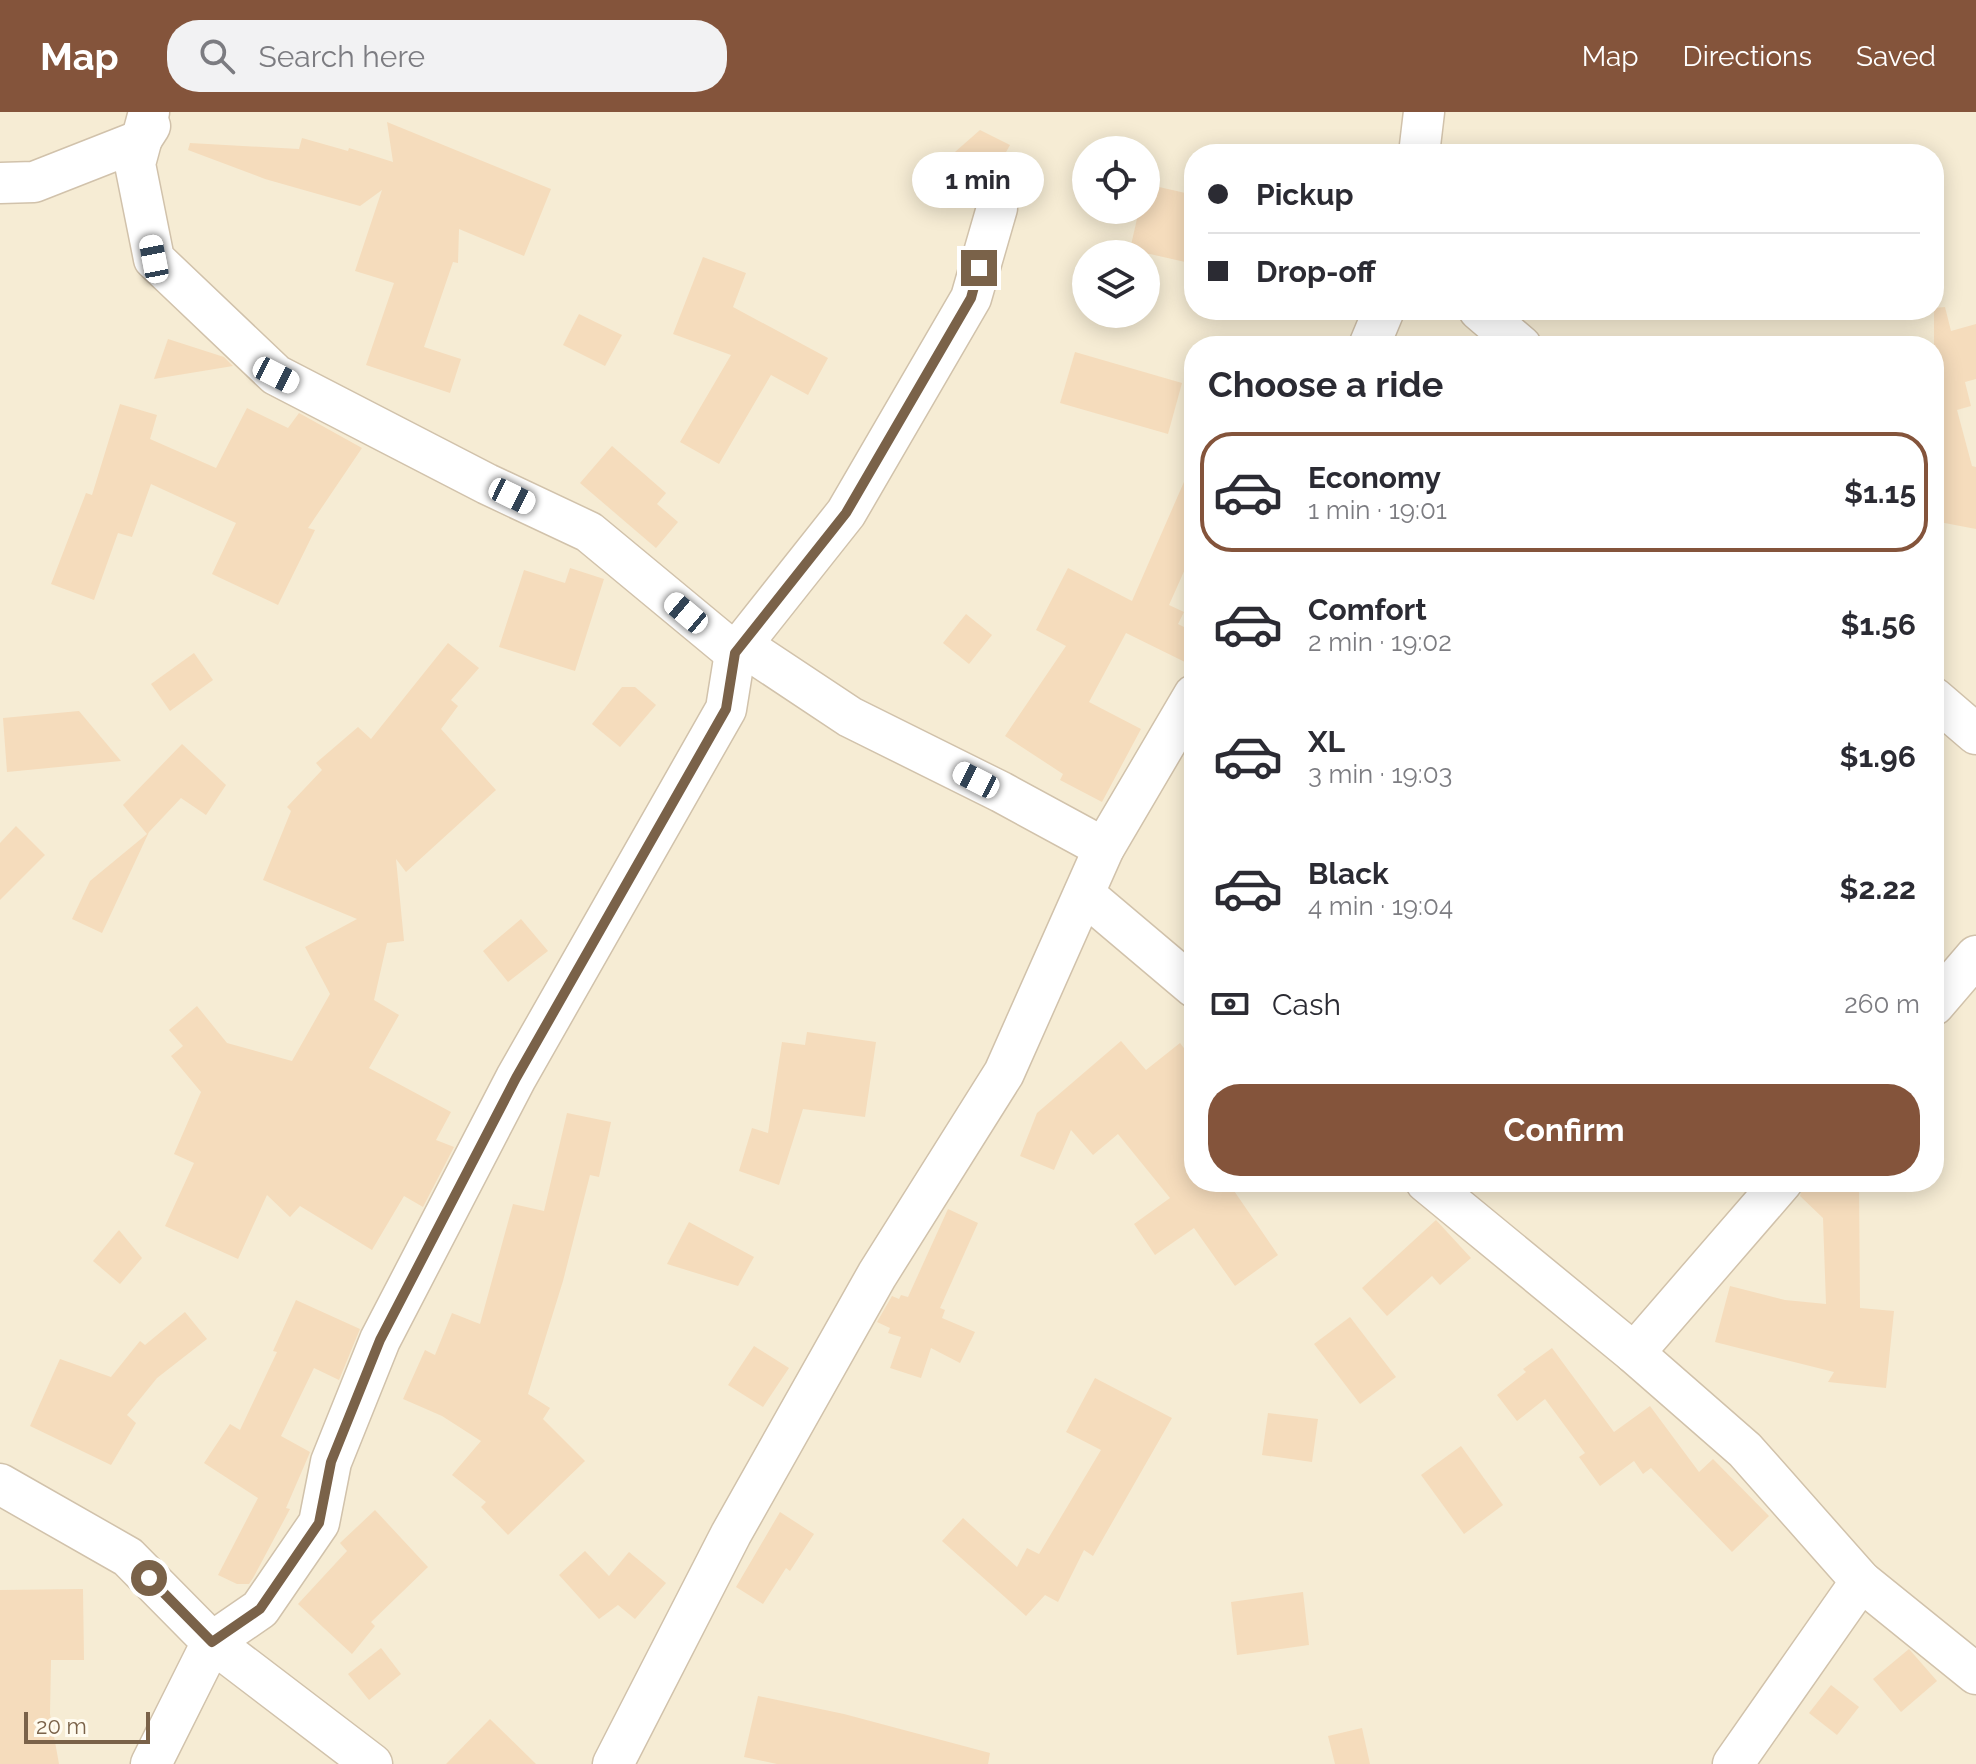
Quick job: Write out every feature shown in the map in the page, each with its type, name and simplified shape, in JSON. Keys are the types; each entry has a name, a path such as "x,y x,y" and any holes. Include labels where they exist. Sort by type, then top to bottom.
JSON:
{"street":[{"path":"1420,144 1424,112"},
{"path":"0,183 34,182 150,121"},
{"path":"150,121 135,164 154,259 276,375 487,484 589,532 735,653"},
{"path":"151,1764 212,1642 260,1609 319,1523 331,1462 380,1340 516,1078 726,709 735,653 846,513 971,298 997,208"},
{"path":"1491,320 1509,336"},
{"path":"735,653 746,648 850,717 1001,792 1104,848"},
{"path":"1944,707 1976,734"},
{"path":"613,1764 754,1493 877,1275 1004,1073 1104,848 1184,712"},
{"path":"1084,894 1184,979"},
{"path":"1944,993 1976,956"},
{"path":"1438,1192 1634,1353 1745,1450 1861,1581 1976,1674"},
{"path":"1634,1353 1773,1192"},
{"path":"0,1484 128,1557 212,1642 372,1764"},
{"path":"1733,1764 1861,1581"}],"shaded area":[{"path":"0,112 1976,112 1976,1764 0,1764"}],"building":[{"path":"387,122 551,189 524,256 459,229 458,263 453,262 424,347 461,359 450,393 366,365 394,283 355,271 382,190 360,206 265,179 188,150 190,143 299,149 302,138 393,162"},
{"path":"980,130 1010,145 989,182 947,159"},
{"path":"1160,187 1184,193 1184,262 1160,256 1160,240 1132,240 1136,224 1160,224"},
{"path":"703,257 746,273 733,307 828,358 808,395 771,375 719,464 680,442 731,355 673,334"},
{"path":"1944,307 1951,331 1976,324 1976,379 1965,382 1971,406 1957,410 1972,466 1976,467 1976,529 1944,523 1944,336 1934,336 1934,320 1944,320"},
{"path":"579,314 622,335 605,366 563,345"},
{"path":"168,339 224,357 233,366 154,379"},
{"path":"1075,352 1182,383 1168,434 1060,403"},
{"path":"120,404 157,415 150,439 216,468 247,408 288,428 299,413 362,448 308,528 315,530 278,605 212,574 236,523 151,484 132,537 118,533 94,600 51,584 86,493 92,495"},
{"path":"612,446 666,493 657,504 678,522 656,548 580,483"},
{"path":"1184,482 1184,571 1169,605 1184,612 1178,624 1184,627 1184,662 1126,633 1089,702 1141,729 1102,802 1060,780 1063,774 1005,736 1066,646 1036,630 1068,568 1132,601"},
{"path":"570,568 604,579 575,671 499,647 524,570 565,583"},
{"path":"966,614 992,635 969,664 943,643"},
{"path":"448,643 479,668 451,700 458,706 441,729 496,790 406,872 396,859 404,941 387,943 374,1000 399,1015 369,1068 451,1112 436,1140 454,1147 423,1207 404,1196 372,1250 300,1206 290,1217 267,1195 238,1259 165,1226 194,1163 174,1154 201,1092 171,1056 183,1046 169,1030 197,1006 227,1043 292,1061 330,994 305,947 357,919 263,880 291,811 287,807 322,770 316,763 358,727 371,739"},
{"path":"194,653 213,680 170,711 151,684"},
{"path":"622,687 635,687 656,705 620,747 592,724"},
{"path":"79,711 121,761 7,772 3,718"},
{"path":"182,744 226,785 206,815 181,798 149,832 102,933 72,919 90,881 147,834 123,805"},
{"path":"16,826 45,855 0,900 0,843"},
{"path":"521,919 548,951 508,982 483,951"},
{"path":"807,1032 876,1042 865,1117 803,1109 779,1185 739,1171 752,1128 768,1133 782,1042 805,1045"},
{"path":"1121,1041 1146,1070 1180,1043 1184,1048 1184,1192 1235,1192 1278,1255 1235,1286 1194,1228 1155,1255 1134,1224 1170,1198 1118,1134 1093,1155 1071,1130 1054,1170 1020,1156 1037,1113"},
{"path":"567,1113 611,1122 599,1177 590,1175 563,1281 528,1394 550,1408 543,1419 585,1461 508,1535 481,1507 486,1502 452,1475 481,1441 442,1416 403,1399 425,1350 435,1355 452,1313 480,1324 513,1204 544,1211"},
{"path":"1801,1192 1859,1192 1860,1308 1894,1311 1886,1388 1828,1382 1834,1372 1715,1342 1730,1286 1785,1300 1826,1304 1823,1218 1800,1196"},
{"path":"948,1209 978,1223 940,1308 945,1310 942,1318 975,1332 960,1363 931,1348 921,1378 890,1368 901,1337 888,1333 890,1328 877,1322 892,1296 899,1299 901,1295 908,1297"},
{"path":"1436,1220 1471,1258 1440,1285 1432,1276 1387,1316 1362,1288"},
{"path":"689,1222 754,1257 738,1286 667,1264"},
{"path":"119,1230 142,1258 120,1284 93,1261"},
{"path":"296,1300 360,1329 339,1380 314,1368 281,1436 310,1452 286,1508 290,1509 253,1578 249,1584 237,1584 218,1575 258,1498 204,1463 230,1424 240,1430 277,1352 273,1351"},
{"path":"185,1312 207,1339 157,1378 127,1415 136,1423 111,1465 30,1426 60,1359 111,1377 140,1341 145,1345"},
{"path":"1350,1317 1396,1377 1360,1404 1314,1344"},
{"path":"754,1346 789,1368 763,1407 728,1385"},
{"path":"1552,1348 1614,1432 1650,1406 1699,1472 1713,1459 1769,1516 1732,1552 1651,1468 1643,1474 1634,1461 1600,1486 1579,1457 1585,1453 1545,1399 1517,1421 1497,1395 1526,1372 1523,1369"},
{"path":"1095,1378 1172,1418 1093,1556 1084,1550 1058,1602 1045,1595 1026,1616 942,1541 963,1518 1017,1567 1027,1548 1039,1554 1101,1450 1066,1432"},
{"path":"1268,1413 1318,1419 1312,1462 1262,1455"},
{"path":"1461,1446 1503,1505 1464,1534 1421,1475"},
{"path":"375,1510 428,1567 371,1622 375,1626 352,1654 298,1604 347,1551 340,1543"},
{"path":"780,1512 814,1534 790,1571 786,1568 763,1604 736,1587"},
{"path":"585,1551 609,1576 629,1552 666,1583 635,1619 618,1605 599,1619 559,1575"},
{"path":"83,1589 84,1660 51,1660 50,1714 59,1764 0,1764 0,1590"},
{"path":"1303,1592 1309,1645 1237,1655 1231,1602"},
{"path":"381,1648 401,1674 369,1700 348,1674"},
{"path":"1909,1649 1937,1681 1901,1712 1873,1679"},
{"path":"1831,1685 1859,1707 1837,1735 1809,1713"},
{"path":"758,1696 844,1714 990,1753 988,1764 777,1764 744,1757"},
{"path":"490,1719 536,1764 446,1764"},
{"path":"1362,1728 1370,1764 1335,1764 1328,1736"}],"route":[{"path":"149,1578 212,1642 260,1609 319,1523 331,1462 380,1340 516,1078 726,709 735,653 846,513 971,298 979,268"}]}
